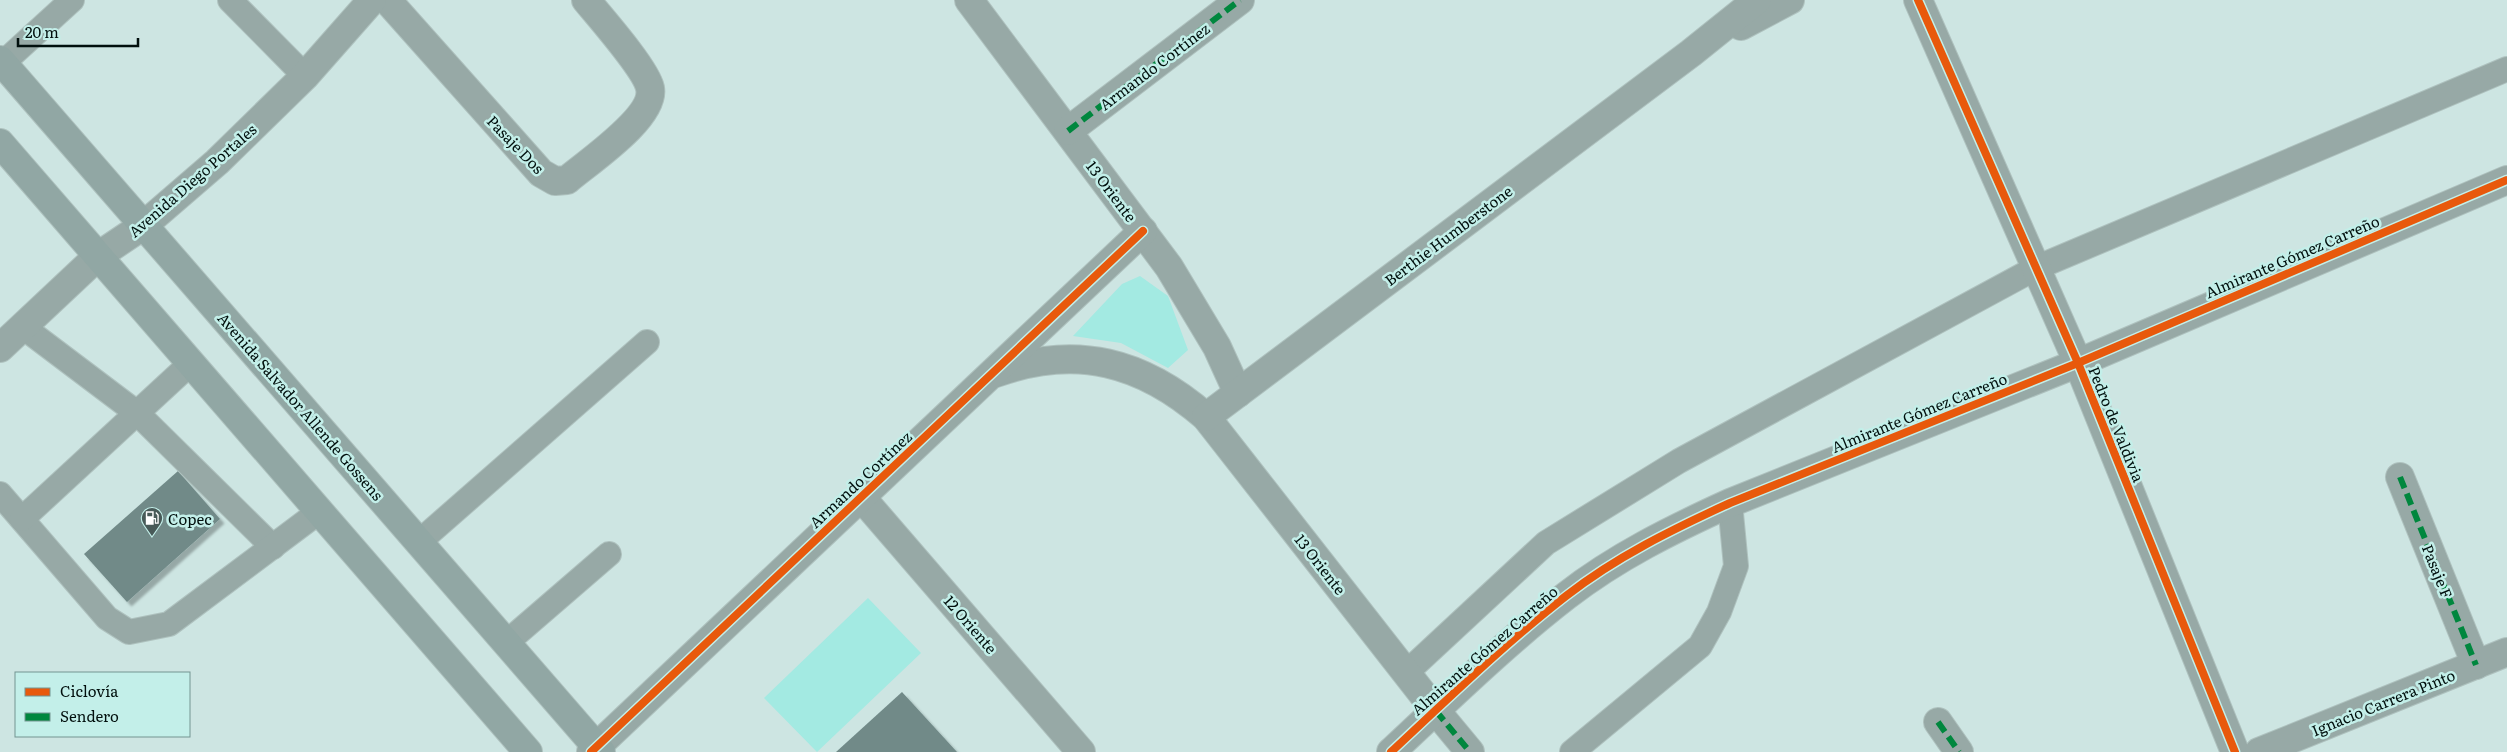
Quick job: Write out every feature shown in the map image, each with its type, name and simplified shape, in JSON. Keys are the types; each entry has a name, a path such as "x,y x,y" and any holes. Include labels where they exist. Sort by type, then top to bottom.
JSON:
{"main road":[{"name":"Avenida Salvador Allende Gossens","path":"1,62 419,542 596,750"},
{"path":"0,143 528,752"}],"street":[{"name":"Avenida Diego Portales","path":"0,348 98,256 144,225 217,162 305,76 372,0"},
{"name":"Pasaje Dos","path":"387,0 541,173 555,180 567,180 638,120 644,111 650,88 635,61 586,0"},
{"name":"13 Oriente","path":"969,0 1143,231 1194,304 1238,393"},
{"name":"Armando Cortínez","path":"1068,132 1240,0"},
{"name":"Berthie Humberstone","path":"1206,417 1691,53 1757,0"},
{"name":"Berthie Humberstone","path":"1691,53 1790,0"},
{"name":"Pedro de Valdivia","path":"1918,0 2078,363 2235,752"},
{"name":"Almirante Gómez Carreño","path":"1391,752 1567,596 1621,558 1675,528 1730,503 2078,363 2507,180"},
{"name":"Armando Cortínez","path":"596,750 1143,231"},
{"name":"13 Oriente","path":"990,376 1018,366 1048,360 1078,359 1135,371 1160,383 1184,398 1206,417 1470,752"},
{"name":"Pasaje F","path":"2400,476 2476,665"},
{"name":"12 Oriente","path":"861,497 1081,752"},
{"name":"Ignacio Carrera Pinto","path":"2259,752 2507,652"},
{"path":"1938,722 1959,752"}],"lane":[{"path":"1,62 72,0"},
{"path":"230,0 305,76"},
{"path":"1406,673 1546,543 1679,461 2036,268 2507,70"},
{"path":"23,327 137,414 273,547"},
{"path":"419,542 647,342"},
{"path":"22,519 191,364"},
{"path":"0,494 106,618 129,632 169,624 320,511"},
{"path":"1572,752 1700,646 1719,612 1736,566 1730,503"},
{"path":"506,643 609,554"}],"shaded area":[{"path":"1140,276 1168,296 1188,350 1168,368 1121,343 1073,336 1122,284"},
{"path":"868,598 921,653 817,752 764,698"}],"building":[{"name":"Copec","path":"178,471 220,519 127,602 84,554"},
{"path":"902,692 957,752 836,752"}],"marked path":[{"path":"1068,131 1240,0"},
{"path":"2400,477 2476,665"},
{"path":"1436,711 1470,752"},
{"path":"1938,722 1959,752"}],"cycle path":[{"path":"1918,0 2078,363 2235,752"},
{"path":"1391,752 1498,652 1566,596 1625,556 1687,523 1730,503 2078,363 2507,180"},
{"path":"591,752 1143,231"}],"place":[{"name":"Copec","path":"152,537"}]}
